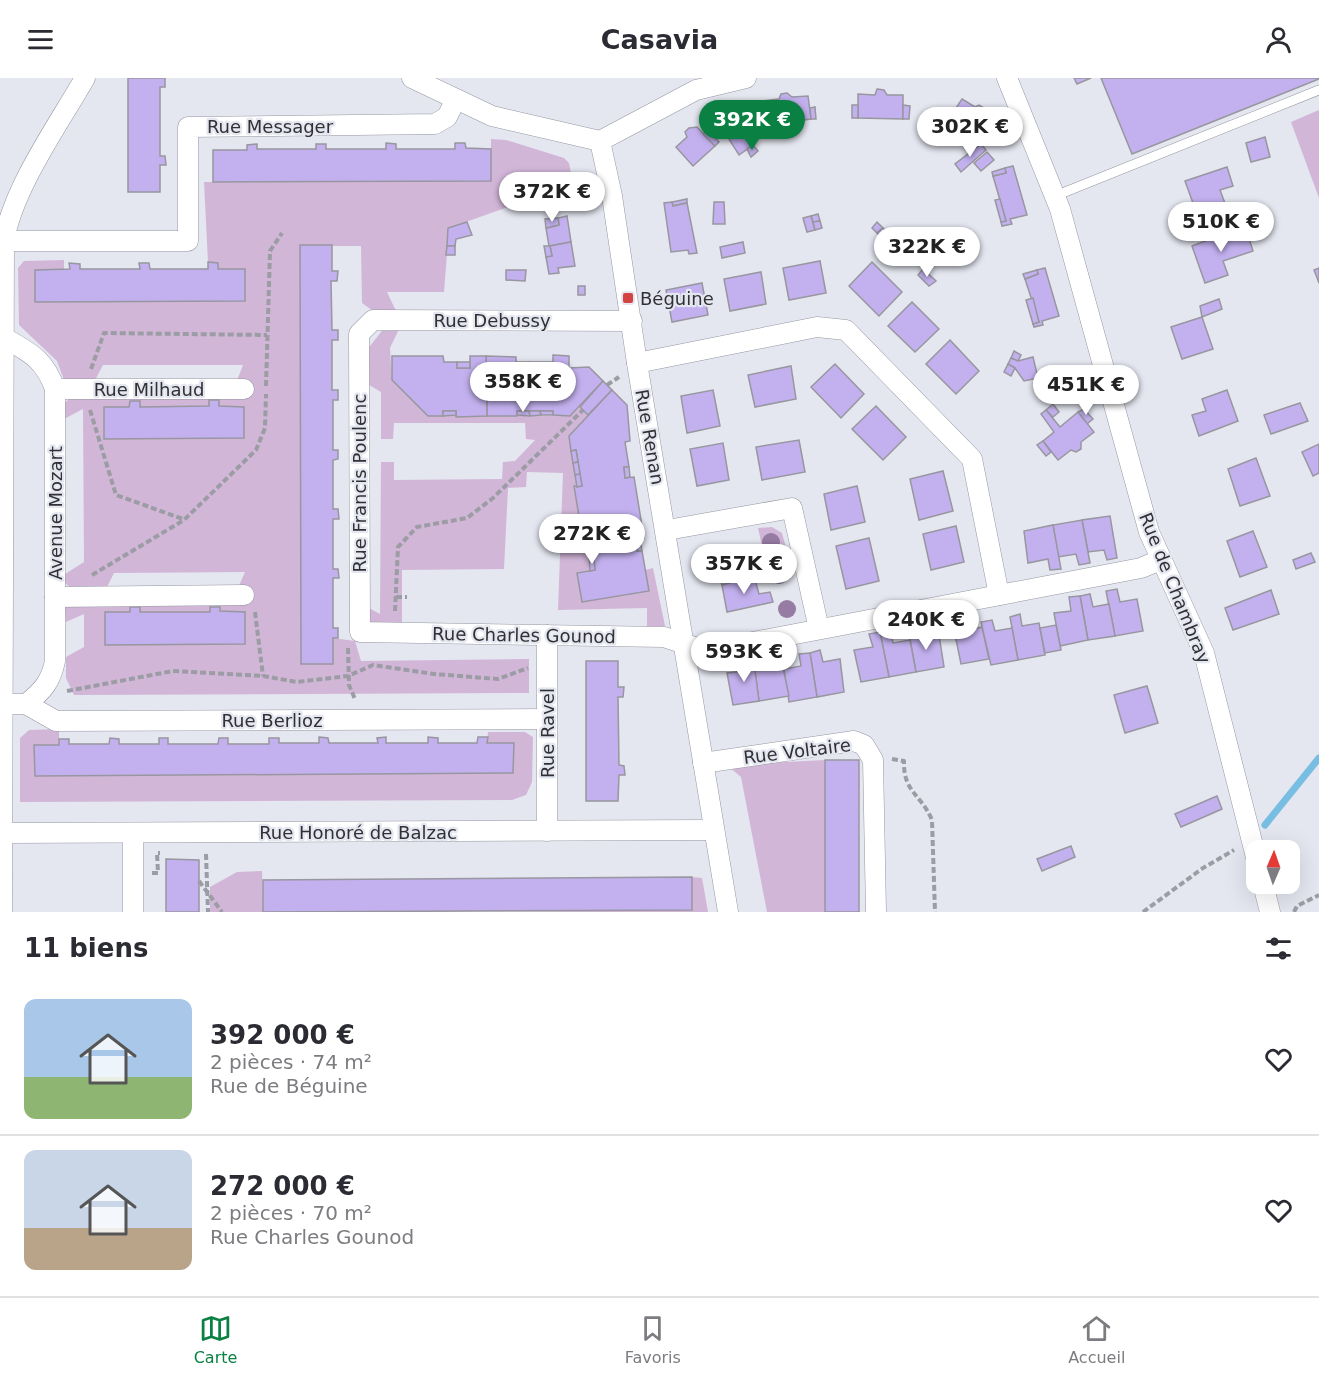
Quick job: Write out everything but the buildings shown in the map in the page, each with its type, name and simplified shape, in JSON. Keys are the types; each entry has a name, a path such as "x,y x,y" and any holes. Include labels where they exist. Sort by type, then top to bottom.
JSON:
{"street":[{"path":"2,912 1,484 4,229 21,191 85,78"},
{"path":"412,78 511,122 600,141 696,90 746,78"},
{"name":"Rue de Chambray","path":"1007,78 1055,196 1149,532 1204,653 1251,839"},
{"name":"Rue Messager","path":"4,229 188,241 188,126 435,124 447,117 456,99"},
{"name":"Rue Renan","path":"600,141 612,196 637,363 667,530 713,830 728,912"},
{"name":"Rue Debussy","path":"359,334 373,320 632,321"},
{"path":"637,363 818,327 846,330 972,459 999,595"},
{"name":"Rue Francis Poulenc","path":"359,334 360,632"},
{"name":"Avenue Mozart","path":"2,336 33,354 48,369 55,389 55,661 51,678 41,693 26,704"},
{"name":"Rue Milhaud","path":"55,389 244,389"},
{"path":"667,530 792,508 819,629"},
{"name":"Rue Charles Gounod","path":"360,632 664,637 706,651 1141,568 1160,560"},
{"path":"55,597 243,595"},
{"name":"Rue Ravel","path":"547,635 547,831"},
{"name":"Rue Berlioz","path":"2,715 26,704 56,721 546,719"},
{"name":"Rue Voltaire","path":"703,763 854,741 864,745 873,760 876,912"},
{"name":"Rue Honoré de Balzac","path":"3,833 713,830"},
{"path":"133,834 133,912"},
{"path":"1266,894 1270,912"}],"lane":[{"path":"1055,196 1319,90"}],"path":[{"path":"85,579 184,520 256,450 265,428 270,251 282,233"},
{"path":"184,520 116,495 84,388 104,333 267,335"},
{"path":"394,633 398,547 417,527 466,518 493,498 583,410"},
{"path":"243,595 254,594 263,676"},
{"path":"396,597 407,597"},
{"path":"360,632 348,641 348,676 349,685 363,719"},
{"path":"60,693 173,671 263,676 297,681 348,676 373,665 434,674 498,679 530,667 547,665"},
{"path":"873,760 900,758 904,761 904,782 929,814 933,832 935,912"},
{"path":"1143,912 1203,868 1251,839"},
{"path":"133,875 158,873 157,853 167,854"},
{"path":"198,854 208,854 208,912"},
{"path":"199,881 208,890 222,912"},
{"path":"1294,912 1297,906 1319,895"}],"shaded area":[{"path":"1319,110 1319,198 1291,122"},
{"path":"491,139 506,140 564,158 569,163 573,184 449,228 444,292 387,292 396,311 373,311 362,303 361,246 300,246 301,664 333,663 333,638 355,641 361,661 529,659 529,693 74,695 66,678 66,657 84,647 84,614 66,622 65,608 69,604 238,588 245,572 114,573 106,589 70,587 65,583 65,574 84,562 83,409 64,419 64,403 72,397 236,383 243,365 103,365 93,384 64,380 57,361 19,325 18,268 24,261 64,260 64,270 35,270 35,302 244,301 245,269 218,269 218,263 208,262 204,182 491,180"},
{"path":"385,327 399,329 390,348 392,380 428,416 570,416 580,407 588,415 569,436 590,571 577,573 582,601 648,591 645,570 653,568 665,626 647,627 647,608 558,610 563,473 527,472 526,487 508,488 504,569 402,570 402,628 377,628 365,616 365,606 380,614 381,462 394,462 394,480 502,479 503,462 515,461 535,440 526,439 525,423 394,423 393,439 381,439 381,392 364,382 363,355"},
{"path":"772,527 782,533 788,555 765,560 758,528"},
{"path":"59,729 59,745 34,745 35,776 513,773 514,743 487,743 488,732 525,732 533,737 532,782 526,795 512,800 20,802 20,738 29,730"},
{"path":"825,760 825,912 767,912 741,777 727,765"},
{"path":"262,871 263,912 210,912 210,887 237,872"},
{"path":"692,877 702,878 708,912 481,912 692,910"}],"waterway":[{"path":"1265,825 1319,758"}],"place":[{"name":"Béguine","path":"628,298"}]}
